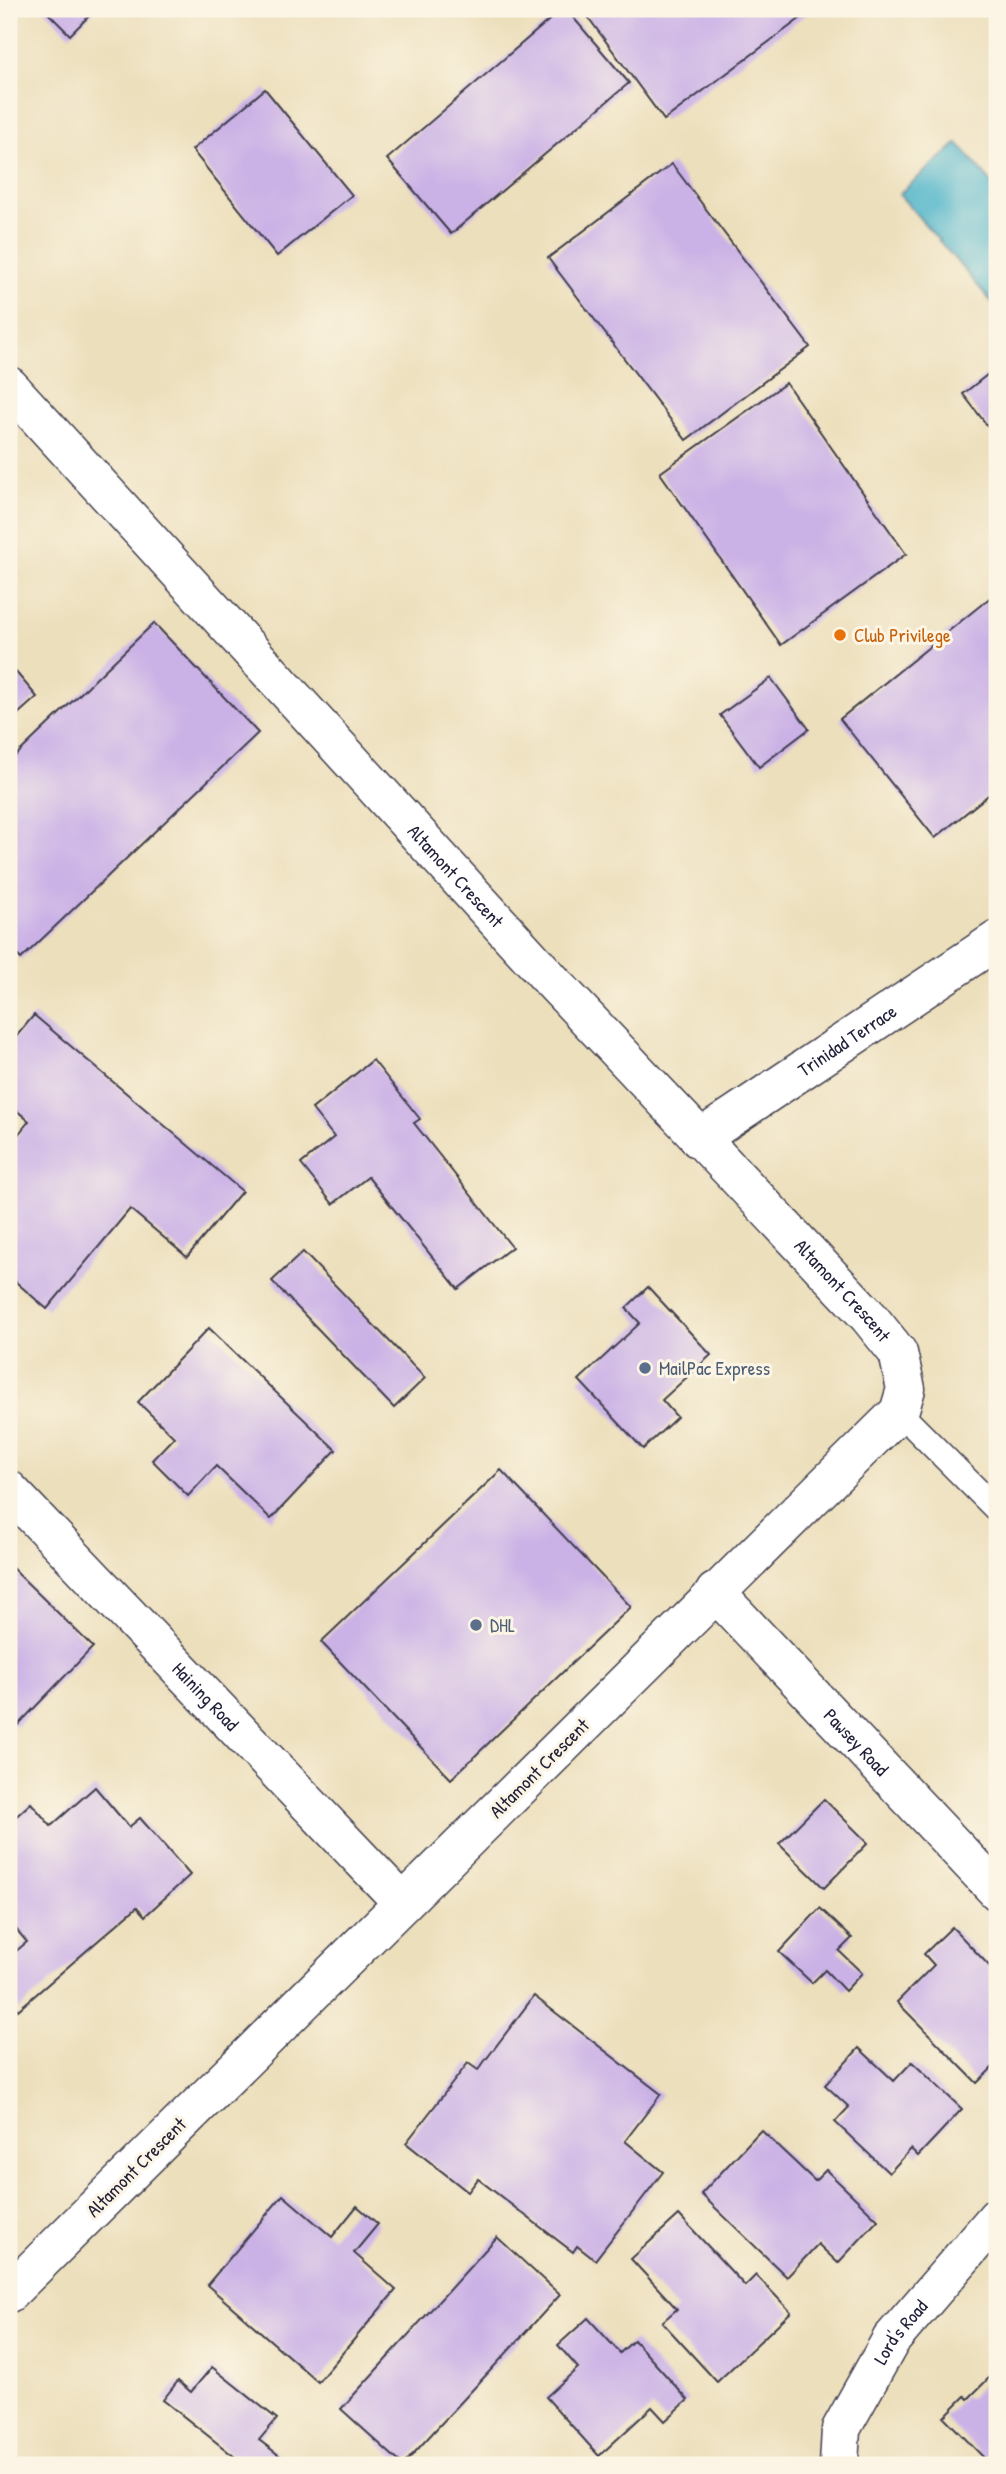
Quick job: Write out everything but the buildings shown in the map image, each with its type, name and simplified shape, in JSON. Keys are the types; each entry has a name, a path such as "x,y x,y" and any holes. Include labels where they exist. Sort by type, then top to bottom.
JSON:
{"street":[{"name":"Altamont Crescent","path":"9,386 551,980 869,1317 898,1353 906,1389 899,1412 9,2293"},
{"name":"Trinidad Terrace","path":"699,1139 997,941"},
{"name":"Haining Road","path":"9,1490 403,1903"},
{"name":"Pawsey Road","path":"715,1592 997,1891"},
{"name":"Lord's Road","path":"839,2465 841,2429 891,2340 997,2217"}],"lane":[{"path":"899,1412 997,1510"}],"water":[{"path":"958,143 997,189 996,307 899,194"}],"place":[{"name":"Club Privilege","path":"840,635"},
{"name":"MailPac Express","path":"645,1368"},
{"name":"DHL","path":"476,1625"}]}
